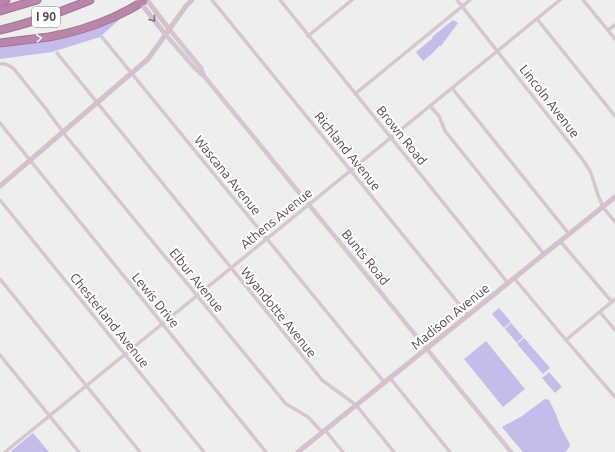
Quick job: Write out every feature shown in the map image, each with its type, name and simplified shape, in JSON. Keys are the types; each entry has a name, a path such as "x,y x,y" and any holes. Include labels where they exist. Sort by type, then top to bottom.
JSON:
{"highway":[{"path":"0,3 6,0"},
{"name":"I 90","path":"0,11 37,0"},
{"name":"I 90","path":"0,30 42,18 90,0"},
{"path":"0,43 50,37 76,31 121,14 143,1"}],"main road":[{"path":"0,186 148,59 192,0"},
{"path":"143,1 169,29"},
{"path":"143,1 166,35"},
{"name":"Madison Avenue","path":"298,452 615,197"}],"street":[{"name":"Richland Avenue","path":"212,0 468,315"},
{"name":"Brown Road","path":"280,0 508,283"},
{"path":"308,36 352,0"},
{"name":"Lincoln Avenue","path":"456,0 583,160 590,171 603,207 615,222"},
{"path":"355,94 470,0"},
{"name":"Athens Avenue","path":"5,452 560,0"},
{"path":"583,0 615,39"},
{"path":"537,19 615,116"},
{"path":"608,30 615,25"},
{"name":"Bunts Road","path":"169,29 200,68 204,76"},
{"name":"Bunts Road","path":"166,35 192,65 204,76 511,452"},
{"name":"Wascana Avenue","path":"102,38 384,382"},
{"name":"Wyandotte Avenue","path":"57,53 322,380 356,405 394,452"},
{"name":"Elbur Avenue","path":"1,64 14,69 63,132 286,404 308,417 324,431 342,452"},
{"path":"452,88 569,234"},
{"path":"430,106 439,116 446,131 544,254"},
{"name":"Lewis Drive","path":"0,123 266,452"},
{"name":"Chesterland Avenue","path":"0,200 204,452"},
{"path":"560,241 613,301 566,340"},
{"path":"514,278 615,397"},
{"path":"0,279 140,452"},
{"path":"600,312 615,330"},
{"path":"0,355 79,452"},
{"path":"390,378 450,452"}],"shaded area":[{"path":"121,18 100,37 52,52 0,59 0,46 60,39 88,31"},
{"path":"453,20 458,23 441,46 439,46 423,61 416,52"},
{"path":"499,308 511,322 504,328 492,314"},
{"path":"511,323 523,337 517,343 505,329"},
{"path":"524,338 550,368 543,374 517,344"},
{"path":"486,341 525,389 503,407 464,359"},
{"path":"549,372 562,387 555,393 542,378"},
{"path":"545,399 549,400 556,414 560,426 570,444 569,448 565,452 523,452 502,427 522,416"},
{"path":"33,433 49,452 10,452"}]}
